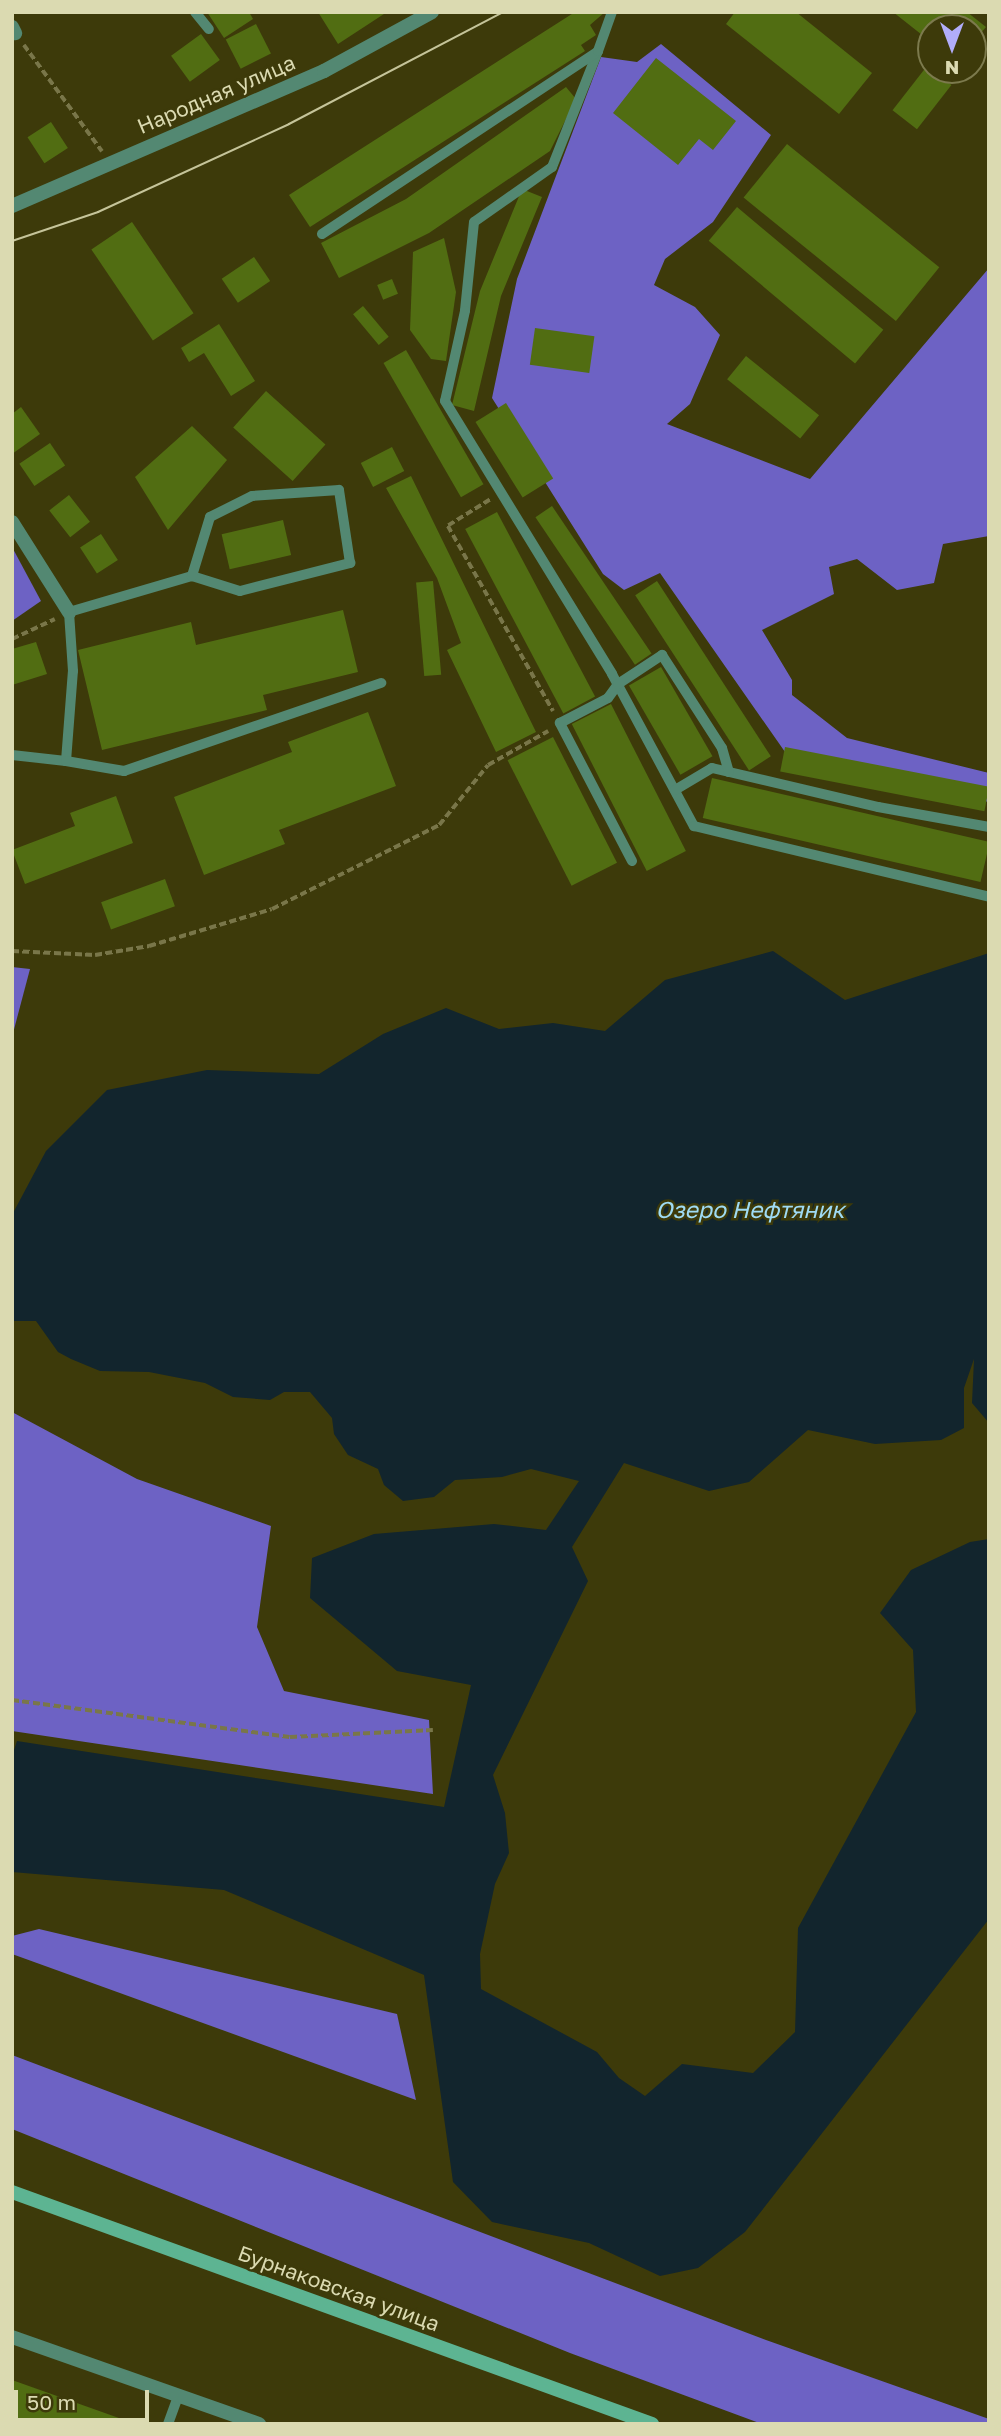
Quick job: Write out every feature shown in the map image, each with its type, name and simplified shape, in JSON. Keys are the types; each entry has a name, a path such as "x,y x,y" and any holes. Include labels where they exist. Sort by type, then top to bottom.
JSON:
{"main road":[{"name":"Бурнаковская улица","path":"12,2192 652,2424"}],"street":[{"name":"Народная улица","path":"12,206 324,71 432,12"},
{"path":"12,522 69,612"},
{"path":"12,2337 260,2424"}],"lane":[{"path":"195,12 209,29"},
{"path":"611,12 552,167 474,222 465,311 445,401 618,684 694,826 989,897"},
{"path":"322,234 598,51"},
{"path":"66,761 73,671 69,612 192,576 240,591 350,563 339,491 252,496 210,517 192,576"},
{"path":"632,861 560,723 608,698 618,684 662,655 722,748 729,772"},
{"path":"12,755 124,771 381,682"},
{"path":"675,790 712,768 878,807 989,827"},
{"path":"168,2424 178,2396"}],"path":[{"path":"14,30 110,162"},
{"path":"12,951 95,955 149,946 272,909 439,825 488,765 560,723 448,526 501,493"},
{"path":"12,639 69,612"},
{"path":"12,1700 290,1737 433,1730"}],"shaded area":[{"path":"661,44 771,135 713,222 665,259 654,285 695,307 720,335 690,404 667,424 810,479 989,268 989,536 943,544 934,583 897,590 857,559 829,567 834,594 762,630 792,680 792,695 847,738 989,773 989,802 792,762 660,573 624,590 603,574 492,398 517,279 601,57 637,62"},
{"path":"12,547 41,601 12,621"},
{"path":"12,967 30,969 12,1037"},
{"path":"12,1412 137,1479 271,1526 257,1627 284,1691 429,1720 433,1794 12,1731"},
{"path":"39,1929 397,2014 416,2100 12,1954 12,1936"},
{"path":"12,2055 766,2340 989,2419 989,2424 762,2424 570,2353 12,2129"}],"water":[{"name":"Озеро Нефтяник","path":"773,951 845,1000 989,953 989,1423 972,1403 974,1359 964,1388 964,1428 941,1440 875,1444 808,1430 749,1482 709,1491 624,1463 572,1547 588,1581 493,1775 505,1813 509,1853 495,1884 480,1954 481,1989 597,2052 619,2078 645,2096 682,2064 753,2073 795,2032 798,1928 916,1712 913,1650 880,1613 911,1570 970,1542 989,1539 989,1919 745,2232 698,2268 660,2276 589,2243 492,2222 453,2182 424,1975 224,1890 12,1872 12,1756 17,1741 444,1807 471,1685 397,1671 310,1598 312,1558 374,1534 494,1524 546,1530 579,1481 531,1469 502,1477 455,1480 434,1497 403,1501 384,1485 378,1469 348,1455 334,1434 332,1418 310,1392 284,1392 270,1400 233,1397 205,1383 149,1372 100,1371 71,1359 58,1352 36,1321 12,1321 12,1215 46,1151 107,1090 207,1070 319,1074 383,1034 446,1008 499,1029 553,1023 605,1031 665,980"}],"building":[{"path":"207,12 249,12 253,19 224,38"},
{"path":"318,12 387,12 338,44"},
{"path":"575,12 605,12 590,25 596,35 581,45 585,51 310,227 289,195"},
{"path":"735,12 796,12 872,73 839,114 726,24"},
{"path":"893,12 970,14 917,14 917,31"},
{"path":"256,24 271,53 241,69 226,39"},
{"path":"201,34 220,60 190,82 171,56"},
{"path":"656,58 736,121 713,150 699,139 678,165 613,113"},
{"path":"917,79 917,84 951,85 917,129 893,110"},
{"path":"566,87 576,99 550,151 429,233 339,278 321,243 406,199"},
{"path":"51,122 68,148 44,163 28,137"},
{"path":"787,144 939,267 896,321 744,198"},
{"path":"522,189 542,197 501,296 474,411 452,405 480,291"},
{"path":"737,207 883,330 855,363 709,241"},
{"path":"132,222 194,313 153,341 91,249"},
{"path":"444,238 456,292 446,361 431,359 410,330 413,252"},
{"path":"254,257 270,281 238,303 222,279"},
{"path":"392,279 398,294 383,300 377,285"},
{"path":"363,306 389,337 379,345 353,314"},
{"path":"219,324 255,381 231,396 204,353 189,362 181,348"},
{"path":"535,328 594,336 589,373 530,365"},
{"path":"406,350 484,484 461,497 383,363"},
{"path":"746,356 819,415 800,438 727,379"},
{"path":"266,391 325,445 293,481 233,427"},
{"path":"506,403 553,478 523,498 475,422"},
{"path":"21,407 40,434 12,454 12,414"},
{"path":"192,426 227,460 168,530 135,477"},
{"path":"50,443 65,465 34,486 19,464"},
{"path":"392,447 404,471 373,487 361,463"},
{"path":"411,476 536,732 496,752 447,650 461,643 437,578 386,488"},
{"path":"69,495 90,522 70,537 49,510"},
{"path":"552,506 652,654 635,665 535,517"},
{"path":"497,512 595,697 563,713 465,529"},
{"path":"283,520 291,555 230,569 222,534"},
{"path":"101,534 118,560 97,574 80,548"},
{"path":"433,581 441,675 424,676 416,582"},
{"path":"657,581 771,756 749,770 635,595"},
{"path":"343,610 358,672 263,695 267,710 102,750 78,650 191,622 196,645"},
{"path":"36,642 47,674 12,685 12,649"},
{"path":"661,667 712,756 680,775 629,686"},
{"path":"611,704 686,851 647,871 572,724"},
{"path":"368,712 396,786 279,830 285,844 204,875 174,797 292,752 288,742"},
{"path":"553,737 617,863 572,886 508,760"},
{"path":"785,747 989,787 984,811 780,772"},
{"path":"712,778 989,842 980,882 703,818"},
{"path":"116,796 133,843 25,884 12,850 75,826 70,813"},
{"path":"165,879 175,906 111,930 101,902"},
{"path":"12,2380 133,2423 133,2424 12,2424"}],"tram line":[{"path":"12,241 98,212 289,124 503,12"}]}
